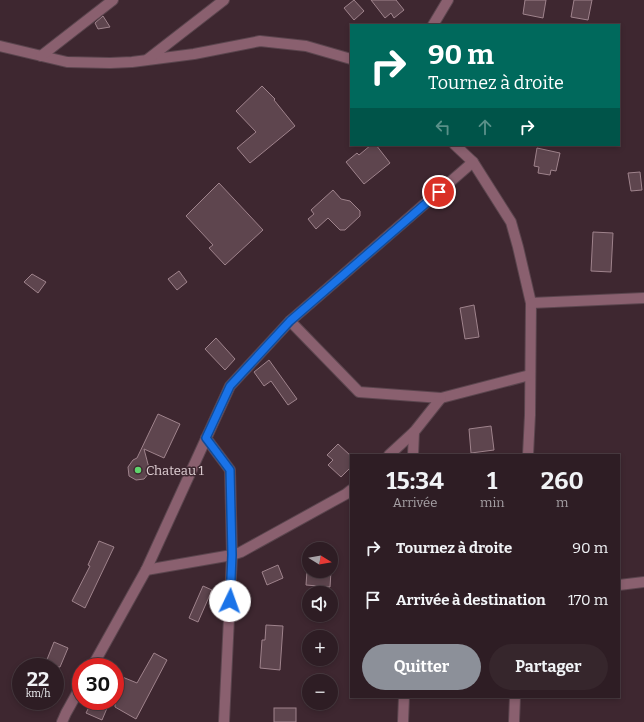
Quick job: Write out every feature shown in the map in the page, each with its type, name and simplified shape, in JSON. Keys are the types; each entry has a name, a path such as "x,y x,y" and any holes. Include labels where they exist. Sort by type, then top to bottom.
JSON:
{"street":[{"path":"41,56 113,0"},
{"path":"147,60 224,0"},
{"path":"434,24 448,0"},
{"path":"0,46 67,62 110,63 194,54 260,41 306,46 350,59"},
{"path":"456,146 473,162 510,222 518,246 530,303 530,415 528,454"},
{"path":"97,658 146,570 230,386 290,321 473,162"},
{"path":"530,303 644,298"},
{"path":"290,321 359,392 441,398 530,375"},
{"path":"390,454 414,432 441,398"},
{"path":"413,454 414,432"},
{"path":"206,438 230,470 232,555 224,722"},
{"path":"146,570 232,555 240,552 350,491"},
{"path":"620,585 644,582"},
{"path":"403,722 404,698"},
{"path":"514,722 515,698"},
{"path":"62,722 72,703"}],"building":[{"path":"354,0 364,11 354,20 344,8"},
{"path":"371,0 396,0 404,10 394,18 391,13 385,18"},
{"path":"525,0 546,0 543,18 523,14"},
{"path":"574,0 592,0 588,20 571,17"},
{"path":"103,16 110,27 98,29 95,23"},
{"path":"262,86 275,99 274,100 295,126 250,163 237,148 256,132 236,111"},
{"path":"370,146 377,146 390,163 364,184 346,162 357,153 359,155"},
{"path":"537,148 560,153 556,171 551,170 550,175 538,173 539,167 534,166"},
{"path":"640,172 642,190 631,191 628,173"},
{"path":"219,183 263,230 225,265 209,248 213,245 186,216"},
{"path":"333,190 341,199 350,201 360,211 360,216 345,230 340,230 328,218 316,229 308,219 314,214 311,210"},
{"path":"593,232 613,233 611,272 591,271"},
{"path":"179,271 187,282 177,290 168,279"},
{"path":"32,274 46,282 38,293 24,282"},
{"path":"474,305 479,337 465,339 460,308"},
{"path":"216,338 235,359 225,370 205,349"},
{"path":"269,360 297,399 288,405 271,381 264,386 254,372"},
{"path":"158,414 180,424 164,458 144,449 149,473 144,479 136,480 129,476 128,467 133,460 137,458"},
{"path":"491,426 494,450 471,453 469,429"},
{"path":"338,444 350,455 350,468 341,477 328,465 333,460 327,455"},
{"path":"99,541 114,547 85,608 72,601 90,566 88,565"},
{"path":"278,565 283,578 267,585 262,572"},
{"path":"306,578 331,578 330,586 306,585"},
{"path":"203,586 212,590 198,622 189,618"},
{"path":"266,625 283,626 280,670 260,668 262,640 265,640"},
{"path":"54,642 68,648 64,658 48,658"},
{"path":"154,653 167,660 136,719 120,710 124,710 124,678 137,683"},
{"path":"274,708 296,708 296,722 274,722"},
{"path":"88,710 106,710 102,720 86,713"}],"place":[{"name":"Chateau 1","path":"138,470"}],"route":[{"path":"230,601 232,555 230,470 206,438 230,386 290,321 439,192"}]}
